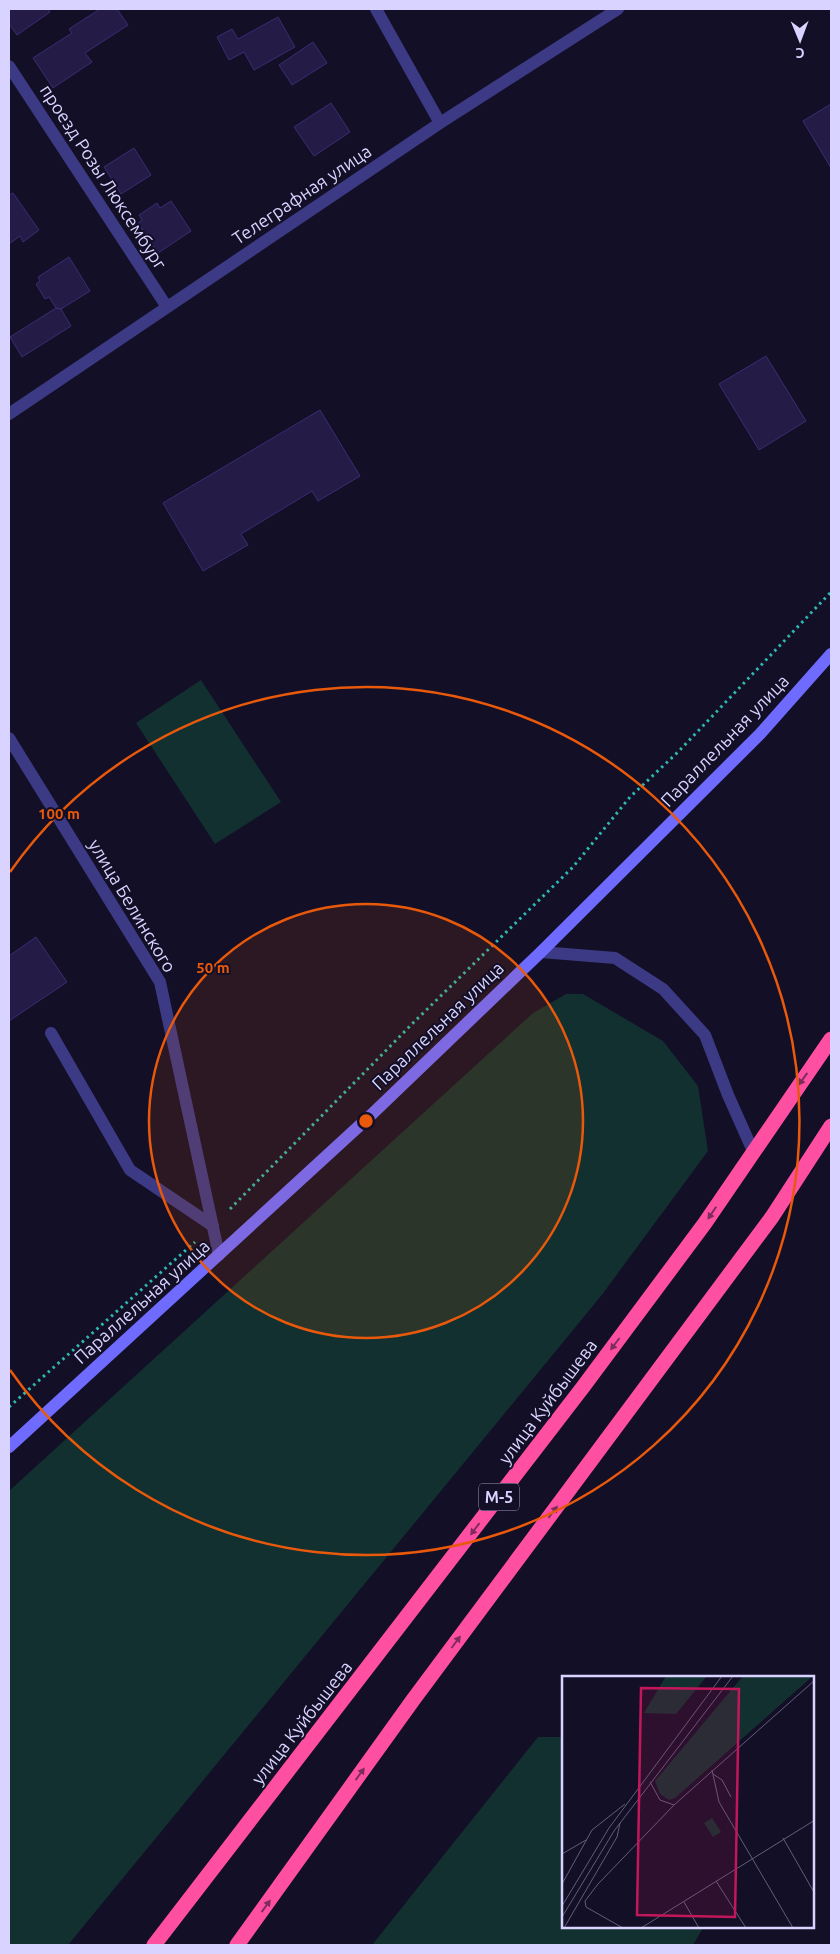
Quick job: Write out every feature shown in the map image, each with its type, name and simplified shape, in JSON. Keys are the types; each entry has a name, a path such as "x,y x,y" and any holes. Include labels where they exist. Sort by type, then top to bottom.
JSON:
{"highway":[{"name":"улица Куйбышева","path":"154,1945 583,1387 705,1223 831,1039"},
{"path":"237,1945 413,1700 772,1217 831,1126"}],"street":[{"path":"376,9 440,123"},
{"name":"Телеграфная улица","path":"9,414 440,123 618,9"},
{"name":"проезд Розы Люксембург","path":"9,66 167,307"},
{"name":"Параллельная улица","path":"9,1447 370,1116 541,952 760,734 831,654"},
{"name":"улица Белинского","path":"9,738 160,982 219,1255"},
{"path":"541,952 615,958 663,989 705,1035 728,1095 753,1151"},
{"path":"51,1033 130,1170 213,1226"}],"path":[{"path":"9,1407 213,1226 414,1022 573,867 630,797 678,752 831,592"}],"green space":[{"path":"201,680 281,802 215,844 136,723"},
{"path":"566,994 583,994 663,1041 698,1086 708,1151 601,1296 68,1945 9,1945 9,1491 533,1013"},
{"path":"538,1737 562,1737 562,1929 702,1929 693,1945 372,1945"}],"building":[{"path":"9,9 48,9 50,12 17,35 9,24"},
{"path":"100,9 117,9 128,25 85,53 92,62 53,88 33,58 72,33 69,29"},
{"path":"278,17 295,47 254,70 244,52 229,60 217,37 232,29 238,39"},
{"path":"313,42 327,63 292,85 279,65"},
{"path":"331,103 350,132 314,156 294,127"},
{"path":"831,104 831,168 803,121"},
{"path":"134,148 151,175 121,194 104,167"},
{"path":"13,193 39,230 23,242 20,236 9,244 9,195"},
{"path":"171,201 191,231 158,253 138,223 142,220 139,215 157,203 160,208"},
{"path":"69,257 90,291 61,309 56,308 49,297 45,299 36,284 40,281 38,277"},
{"path":"56,308 61,309 71,326 22,357 10,337"},
{"path":"766,356 806,421 759,450 719,384"},
{"path":"320,410 360,476 318,501 312,491 241,534 248,545 203,571 163,503"},
{"path":"36,937 67,982 9,1021 9,956"}]}
